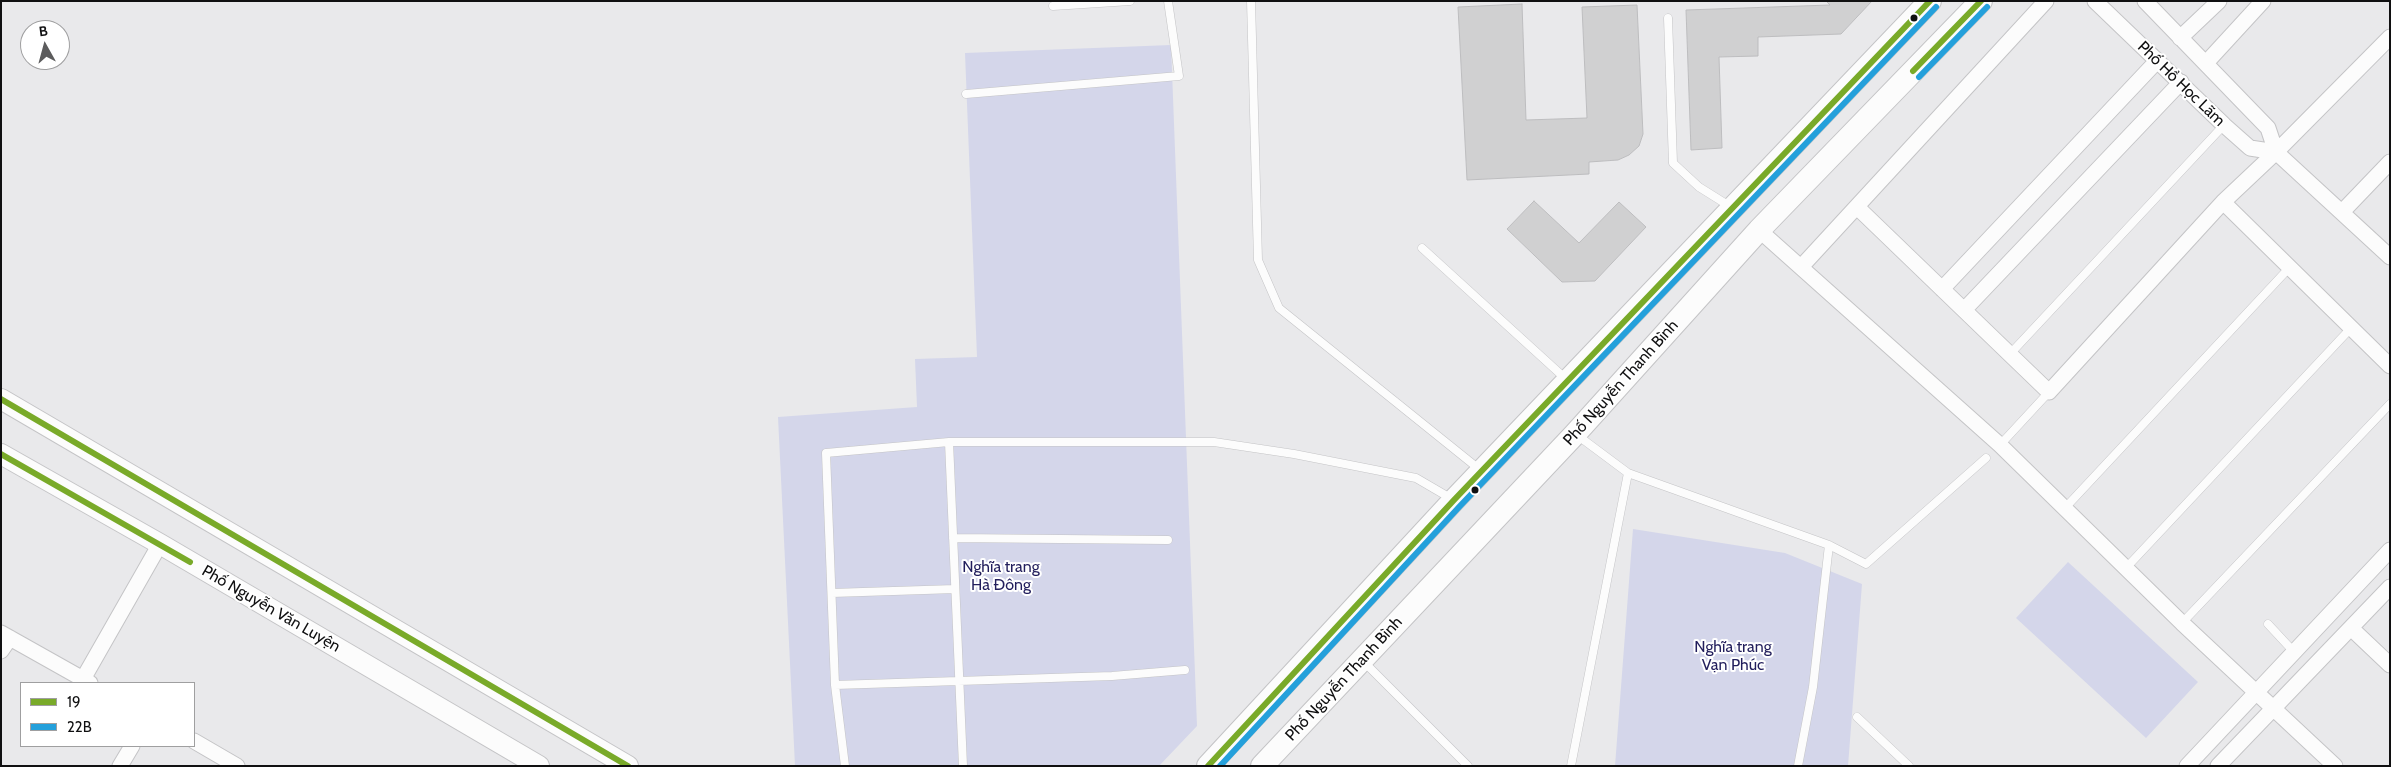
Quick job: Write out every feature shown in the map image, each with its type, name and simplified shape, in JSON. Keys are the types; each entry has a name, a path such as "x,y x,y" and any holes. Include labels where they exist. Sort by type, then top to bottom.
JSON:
{"main road":[{"path":"1208,766 1454,500 1930,1"},
{"name":"Phố Nguyễn Thanh Bình","path":"1262,766 1576,434 1759,230 1981,1"},
{"path":"1,399 628,766"},
{"name":"Phố Nguyễn Văn Luyện","path":"1,454 160,544 517,760 539,766"}],"street":[{"path":"1801,267 2046,1"},
{"name":"Phố Hồ Học Lãm","path":"2095,1 2250,148 2276,152"},
{"name":"Phố Hồ Học Lãm","path":"2144,1 2268,128 2276,152 2390,256"},
{"path":"2180,38 2219,1"},
{"path":"2206,63 2262,1"},
{"path":"1857,207 2049,392 2223,202 2276,152 2390,37"},
{"path":"1942,289 2157,61"},
{"path":"1964,310 2181,82"},
{"path":"2342,212 2390,162"},
{"path":"2223,202 2390,366"},
{"path":"1759,230 2000,445 2182,623 2257,691 2335,766"},
{"path":"1,651 6,635 87,681 160,544"},
{"path":"2187,766 2390,550"},
{"path":"2218,766 2352,629 2390,587"},
{"path":"2352,629 2390,665"},
{"path":"195,742 238,766"},
{"path":"120,766 131,747"}],"lane":[{"path":"1053,6 1130,1"},
{"path":"966,94 1179,76 1168,1"},
{"path":"1251,1 1258,260 1279,308 1482,471"},
{"path":"1668,18 1673,163 1699,187 1734,208"},
{"path":"2010,354 2224,125"},
{"path":"1422,248 1568,381"},
{"path":"2065,508 2290,267"},
{"path":"2126,568 2351,328"},
{"path":"2000,445 2049,392"},
{"path":"2182,623 2390,404"},
{"path":"1576,434 1628,473 1828,545 1866,564 1986,458"},
{"path":"845,766 835,685 826,453 949,442 1214,442 1294,454 1416,478 1454,500"},
{"path":"949,442 963,766"},
{"path":"1571,766 1628,473"},
{"path":"953,538 1168,540"},
{"path":"1798,766 1813,687 1828,545"},
{"path":"832,594 955,588"},
{"path":"2268,624 2294,652"},
{"path":"1362,660 1468,766"},
{"path":"835,685 1112,676 1185,670"},
{"path":"1857,717 1909,766"}],"green space":[{"name":"Nghĩa trang Hà Đông","path":"1171,45 1197,726 1159,766 795,766 778,417 917,407 915,359 977,357 965,53"},
{"name":"Nghĩa trang Vạn Phúc","path":"1633,529 1785,553 1862,584 1848,766 1615,766"},
{"path":"2068,562 2198,682 2146,738 2016,618"}],"building":[{"path":"1826,1 1872,1 1841,34 1758,37 1758,56 1719,57 1722,148 1691,150 1686,10 1830,5"},
{"path":"1522,4 1526,120 1587,118 1582,7 1637,5 1643,134 1639,146 1629,155 1618,160 1589,162 1589,174 1467,180 1458,7"},
{"path":"1534,201 1579,243 1619,202 1646,227 1595,281 1562,282 1507,229"}],"transit line":[{"name":"19","path":"1208,766 1454,500 1930,1"},
{"name":"19","path":"1913,71 1981,1"},
{"name":"22B","path":"1220,766 1460,506 1936,7"},
{"name":"22B","path":"1919,77 1987,7"},
{"name":"19","path":"1,399 628,766"},
{"name":"19","path":"1,454 190,562"}]}
